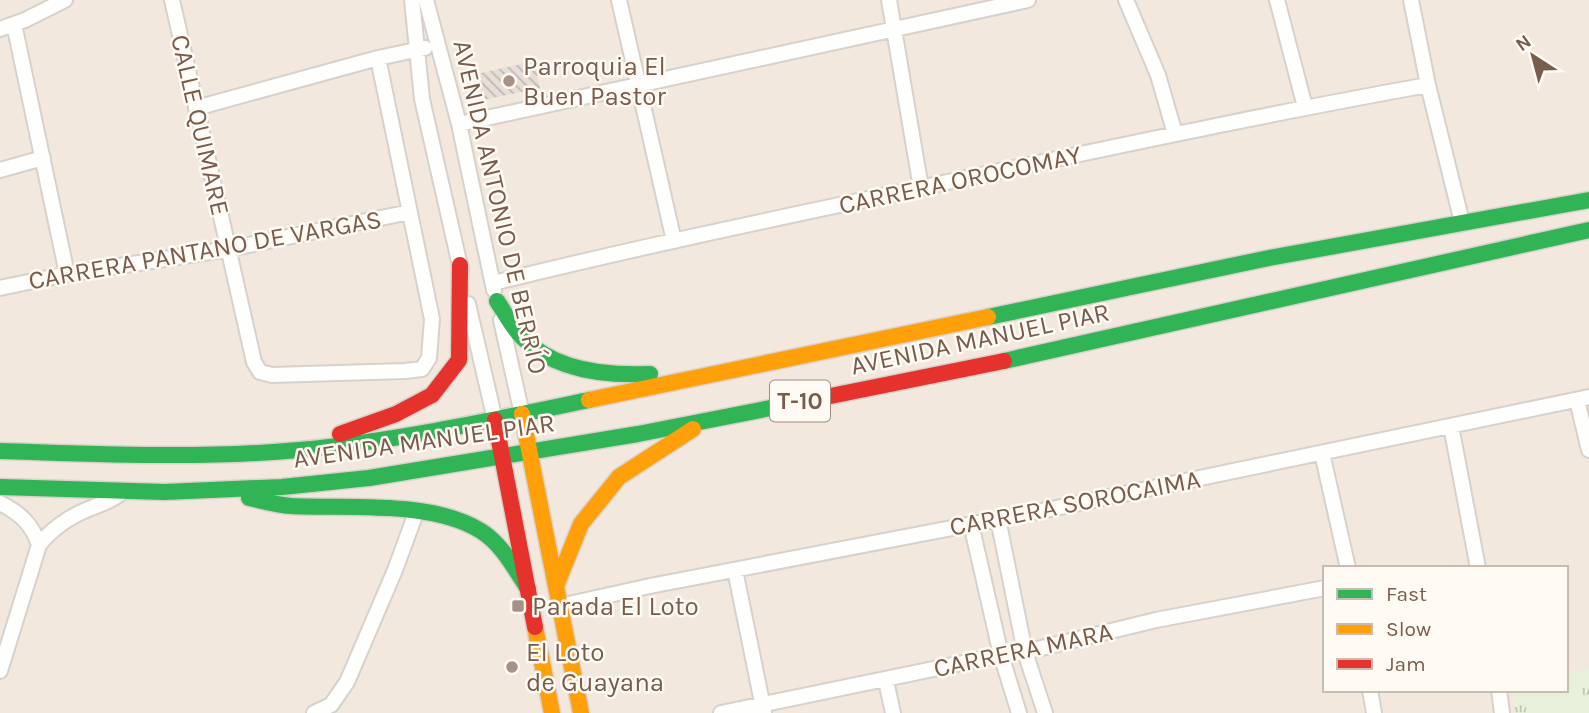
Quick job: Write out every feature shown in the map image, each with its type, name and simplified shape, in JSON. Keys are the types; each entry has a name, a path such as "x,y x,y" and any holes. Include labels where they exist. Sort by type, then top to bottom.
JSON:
{"main road":[{"name":"AVENIDA MANUEL PIAR","path":"0,451 164,456 298,450 377,440 522,414 1269,258 1589,200"},
{"name":"AVENIDA MANUEL PIAR","path":"0,487 123,491 282,487 369,478 530,452 710,420 1048,352 1589,230"},
{"path":"298,450 396,414 432,395 459,360 460,265"},
{"path":"497,301 524,340 565,365 619,376 725,372"},
{"name":"AVENIDA ANTONIO DE BERRÍO","path":"522,414 581,713"},
{"name":"AVENIDA ANTONIO DE BERRÍO","path":"495,419 552,713"},
{"path":"556,586 582,524 619,477 710,420"},
{"path":"228,489 245,498 288,506 342,506 443,516 480,530 507,554 528,589"}],"street":[{"path":"65,0 40,6 7,26 43,158 67,274"},
{"name":"CALLE QUIMARE","path":"172,0 254,362 260,372 272,375 422,369 429,358 432,319 410,212"},
{"name":"AVENIDA ANTONIO DE BERRÍO","path":"412,0 422,99 495,419"},
{"name":"AVENIDA ANTONIO DE BERRÍO","path":"426,0 458,124 522,414"},
{"path":"619,0 674,241"},
{"path":"889,0 921,188"},
{"path":"458,124 636,83 1028,0"},
{"path":"1126,0 1158,75 1175,134"},
{"path":"1277,0 1305,107"},
{"path":"1411,0 1462,222"},
{"path":"196,108 378,58 438,45"},
{"path":"378,58 410,212"},
{"name":"CARRERA OROCOMAY","path":"493,283 674,241 1175,134 1429,85"},
{"path":"0,170 43,158"},
{"name":"CARRERA PANTANO DE VARGAS","path":"0,288 67,274 229,249 410,212"},
{"path":"1583,399 1589,450"},
{"name":"CARRERA SOROCAIMA","path":"560,606 1583,399"},
{"path":"1451,426 1478,566"},
{"path":"1322,453 1348,566"},
{"name":"T-10","path":"39,545 65,521 82,511 110,502 123,491"},
{"path":"0,503 15,510 28,523 39,545 0,671"},
{"path":"314,713 331,705 347,682 395,570 416,513"},
{"path":"998,519 1025,652 1045,713"},
{"path":"971,524 1001,655 1019,713"},
{"path":"735,570 763,709"},
{"name":"CARRERA MARA","path":"721,713 763,709 1001,655 1025,652 1156,620 1323,588"},
{"path":"886,681 893,713"},
{"path":"1370,692 1374,713"},
{"path":"1499,692 1502,713"}],"shaded area":[{"path":"0,0 1589,0 1589,713 0,713"}],"green space":[{"path":"1589,668 1589,713 1516,713 1511,692 1568,692 1568,673"},
{"path":"1580,678 1585,710 1570,713 1527,713 1523,692 1568,692 1568,681"}],"building":[{"name":"Parroquia El Buen Pastor","path":"534,61 540,88 483,100 477,74"}],"traffic: fast":[{"path":"988,317 1269,258 1589,200"},
{"path":"1004,361 1589,230"},
{"path":"497,301 522,337 549,357 565,364 599,372 650,374"},
{"path":"0,451 187,455 299,450 408,435 589,400"},
{"path":"0,487 165,492 282,487 369,478 638,434 786,405"},
{"path":"249,498 291,506 414,510 461,521 489,536 508,557 528,589"}],"traffic: slow":[{"path":"589,400 988,317"},
{"path":"522,414 581,713"},
{"path":"556,586 581,524 619,477 693,429"},
{"path":"535,627 552,713"}],"traffic: jam":[{"path":"340,434 396,414 432,395 459,360 460,265"},
{"path":"786,405 1004,361"},
{"path":"495,420 535,627"}],"place":[{"name":"Parroquia El Buen Pastor","path":"509,81"},
{"name":"Parada El Loto","path":"518,606"},
{"name":"El Loto de Guayana","path":"512,667"}]}
